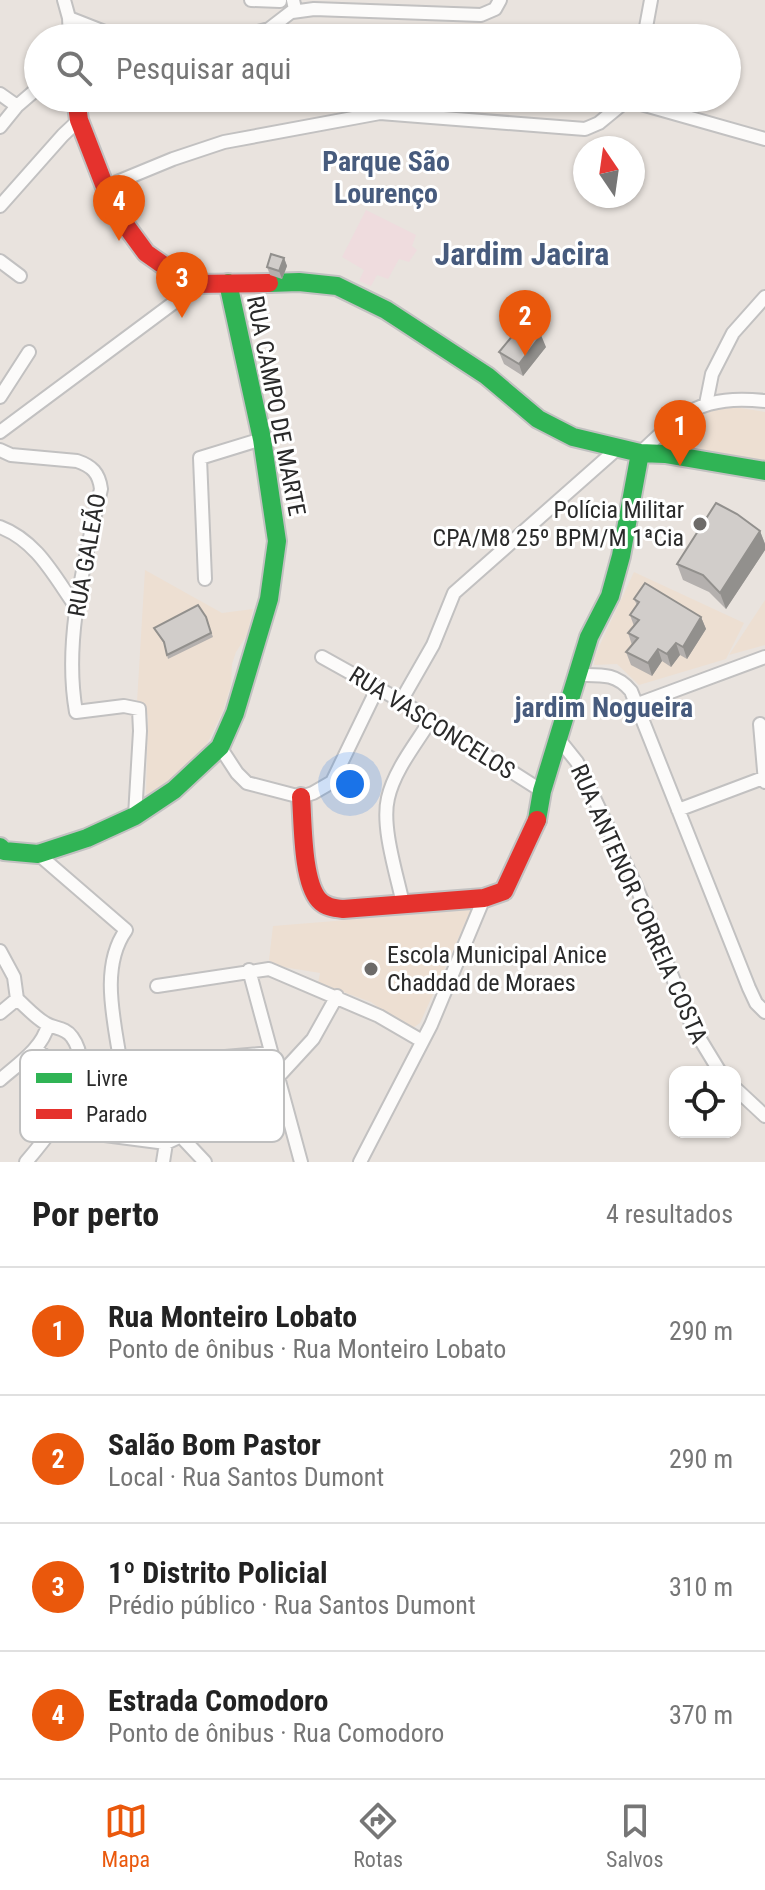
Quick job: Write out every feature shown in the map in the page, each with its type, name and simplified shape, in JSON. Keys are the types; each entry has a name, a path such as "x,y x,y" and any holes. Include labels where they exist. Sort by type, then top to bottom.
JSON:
{"street":[{"path":"64,0 69,24"},
{"path":"251,0 314,9 471,16 488,13 500,0"},
{"path":"647,24 651,0"},
{"path":"276,24 286,6"},
{"path":"69,18 84,24"},
{"path":"0,94 17,106"},
{"path":"0,127 24,100"},
{"path":"78,112 105,187 130,232 146,253 190,284 312,282 337,286 386,310 433,339 487,376 538,419 573,437 640,453 765,471"},
{"path":"105,187 224,142 385,112"},
{"path":"380,113 585,129 599,123 612,112"},
{"path":"672,112 765,139"},
{"path":"0,206 79,120"},
{"path":"0,261 20,276"},
{"name":"RUA CAMPO DE MARTE","path":"38,854 87,838 135,816 174,790 220,747 250,667 275,570 275,525 262,439 228,283"},
{"path":"0,432 176,301 190,284"},
{"path":"706,404 712,374 733,333 765,297"},
{"path":"0,397 29,352"},
{"path":"301,797 312,888 330,907 343,909 484,898 504,891 538,817 557,737 589,637 610,596 621,556 640,453 676,420 706,404 729,399 765,401"},
{"path":"205,579 200,458 262,439"},
{"path":"401,701 433,645 454,593 618,448"},
{"name":"RUA GALEÃO","path":"0,450 20,456 77,461 87,464 97,475 101,489 76,607 73,694 76,712 124,706 139,709 135,816"},
{"path":"0,541 1,527 34,547 76,607"},
{"name":"RUA VASCONCELOS","path":"322,657 401,701 542,791"},
{"path":"638,704 765,657"},
{"path":"578,675 609,675 618,678 631,691 749,988 756,1003 765,1012"},
{"path":"220,747 247,783 301,797 323,789 332,782 377,689"},
{"path":"403,904 387,822 388,797 396,776 430,721"},
{"path":"678,810 764,780 760,724"},
{"name":"RUA ANTENOR CORREIA COSTA","path":"557,737 577,762 636,886 692,1026 716,1066"},
{"path":"0,847 4,851 38,854 126,930 117,942 111,992 119,1050"},
{"path":"360,1162 452,978 484,898"},
{"path":"0,951 14,977 17,999 48,1025 59,1027 72,1037 76,1050"},
{"path":"157,986 269,969 337,996 422,1041"},
{"path":"249,970 270,1050"},
{"path":"284,1070 313,1039 337,996"},
{"path":"0,1013 17,999"},
{"path":"35,1049 45,1038 48,1025"},
{"path":"0,1080 20,1062"},
{"path":"741,1094 765,1116"},
{"path":"284,1099 301,1162"},
{"path":"26,1162 43,1142"},
{"path":"158,1142 166,1143 163,1162"},
{"path":"187,1142 205,1162"}],"shaded area":[{"path":"366,210 416,235 412,246 417,250 409,262 399,259 388,279 377,275 371,286 359,281 364,270 342,257"},
{"path":"734,407 765,412 765,461 699,450 704,411"},
{"path":"145,570 222,613 253,609 247,635 232,664 231,685 223,711 206,746 182,775 146,794 148,717 146,710 137,702"},
{"path":"634,572 744,623 726,659 639,685 617,664 594,665 595,655"},
{"path":"765,600 765,645 729,655"},
{"name":"Escola Municipal Anice Chaddad de Moraes","path":"471,910 420,1023 413,1028 397,1021 371,1002 318,983 320,973 277,966 269,960 273,926"}],"building":[{"path":"271,254 284,258 279,271 267,267"},
{"path":"523,323 541,335 519,364 499,352"},
{"path":"716,503 760,531 720,593 703,575 677,564"},
{"path":"645,583 701,617 683,647 676,643 667,654 658,649 648,663 626,652 638,638 628,633 639,620 630,615 639,602 634,599"},
{"path":"198,605 211,633 167,655 164,642 154,628"}],"traffic: fast":[{"path":"0,847 4,851 38,854 87,838 135,816 174,790 220,747 235,713 269,599 277,541 262,439 228,283"},
{"path":"269,283 337,286 386,310 487,376 538,419 573,437 640,453 665,454 765,471"},
{"path":"537,820 542,791 589,637 610,596 621,556 640,453"}],"traffic: jam":[{"path":"78,112 105,187 124,223 146,253 190,284 269,283"},
{"path":"301,797 304,851 313,891 324,904 343,909 484,898 504,891 537,820"}],"place":[{"name":"Estrada Comodoro","path":"119,241"},
{"name":"1º Distrito Policial","path":"182,318"},
{"name":"Salão Bom Pastor","path":"525,356"},
{"name":"Rua Monteiro Lobato","path":"680,466"},
{"name":"Polícia Militar CPA/M8 25º BPM/M 1ªCia","path":"700,524"},
{"name":"Escola Municipal Anice Chaddad de Moraes","path":"371,969"}],"district":[{"name":"Parque São Lourenço","path":"386,177"},
{"name":"Jardim Jacira","path":"522,254"},
{"name":"jardim Nogueira","path":"604,707"}]}
